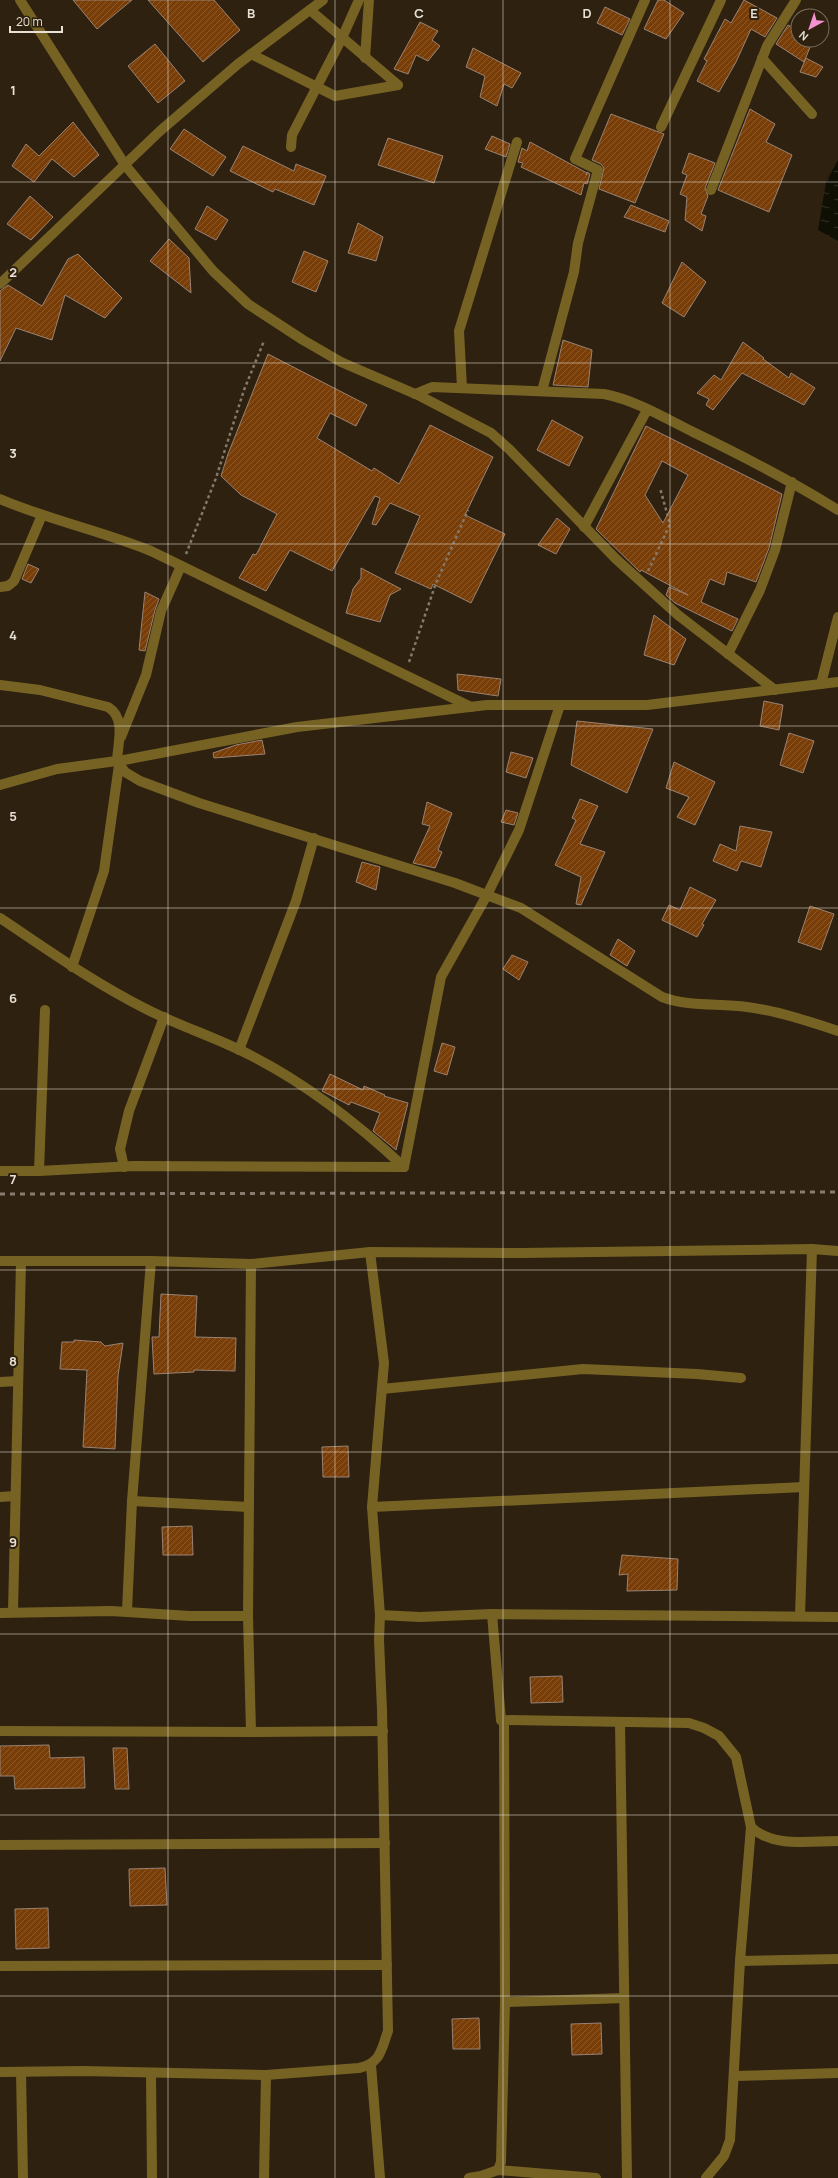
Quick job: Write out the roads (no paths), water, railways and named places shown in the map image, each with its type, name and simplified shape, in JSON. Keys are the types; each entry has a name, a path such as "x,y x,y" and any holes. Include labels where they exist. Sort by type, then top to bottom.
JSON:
{"street":[{"path":"20,0 125,166 213,271 248,304 303,340 341,362 415,394 491,433 510,449 584,527 678,616 775,690"},
{"path":"0,284 160,131 251,54 323,0"},
{"path":"290,147 292,134 342,38 358,0"},
{"path":"365,58 369,0"},
{"path":"542,392 574,272 578,243 598,170 575,159 645,0"},
{"path":"661,127 721,0"},
{"path":"711,190 767,46 796,0"},
{"path":"251,54 335,96 398,85 310,10"},
{"path":"762,58 812,114"},
{"path":"462,388 459,331 517,142"},
{"path":"415,394 432,387 604,394 615,396 647,410 792,482 838,510"},
{"path":"584,527 647,410"},
{"path":"728,654 760,590 775,550 792,482"},
{"path":"0,499 42,515 125,540 471,707"},
{"path":"0,587 8,586 14,581 42,515"},
{"path":"118,742 138,698 146,675 162,611 181,566"},
{"path":"821,684 838,617"},
{"path":"0,785 57,769 118,763 297,727 471,707 647,705 838,682"},
{"path":"0,685 40,690 108,707 116,712 120,720 118,763 104,871 72,967"},
{"path":"404,1167 441,977 487,894 519,830 560,705"},
{"path":"118,763 125,772 140,781 199,803 314,838 487,894 521,908 544,921 662,997 673,1001 746,1006 777,1012 838,1031"},
{"path":"239,1050 296,901 314,838"},
{"path":"0,918 92,979 164,1017 239,1050 286,1076 340,1112 404,1167"},
{"path":"39,1171 45,1010"},
{"path":"124,1167 120,1149 129,1111 164,1017"},
{"path":"0,1171 39,1171 124,1167 404,1167"},
{"path":"800,1616 812,1249"},
{"path":"0,1261 151,1261 251,1264 370,1252 812,1249 838,1251"},
{"path":"0,2072 266,2075 359,2068 371,2065 379,2055 388,2031 383,1731 379,1640 380,1615 372,1507 384,1363 370,1252"},
{"path":"13,1612 21,1261"},
{"path":"127,1611 132,1501 151,1261"},
{"path":"251,1264 248,1616 251,1732"},
{"path":"382,1389 584,1369 697,1374 741,1378"},
{"path":"0,1382 18,1381"},
{"path":"372,1507 804,1487"},
{"path":"0,1497 15,1496"},
{"path":"132,1501 249,1506"},
{"path":"0,1613 127,1611 190,1616 248,1616"},
{"path":"380,1615 420,1617 492,1614 838,1617"},
{"path":"492,1614 501,1720 504,1723 505,2002 501,2162 498,2170"},
{"path":"501,1720 689,1723 704,1728 719,1736 736,1757 751,1827 740,1961 730,2140 724,2156 706,2178"},
{"path":"620,1722 627,2178"},
{"path":"0,1731 383,1731"},
{"path":"751,1827 758,1834 774,1841 838,1841"},
{"path":"0,1845 385,1843"},
{"path":"740,1961 838,1959"},
{"path":"0,1966 387,1965"},
{"path":"505,2002 624,1998"},
{"path":"371,2065 380,2178"},
{"path":"21,2072 23,2178"},
{"path":"151,2073 152,2178"},
{"path":"734,2076 838,2073"},
{"path":"264,2178 266,2075"},
{"path":"469,2178 481,2176 498,2170 596,2178"}],"water":[{"path":"838,160 838,241 818,230 826,182"}],"railway":[{"path":"0,1194 838,1192"}]}
